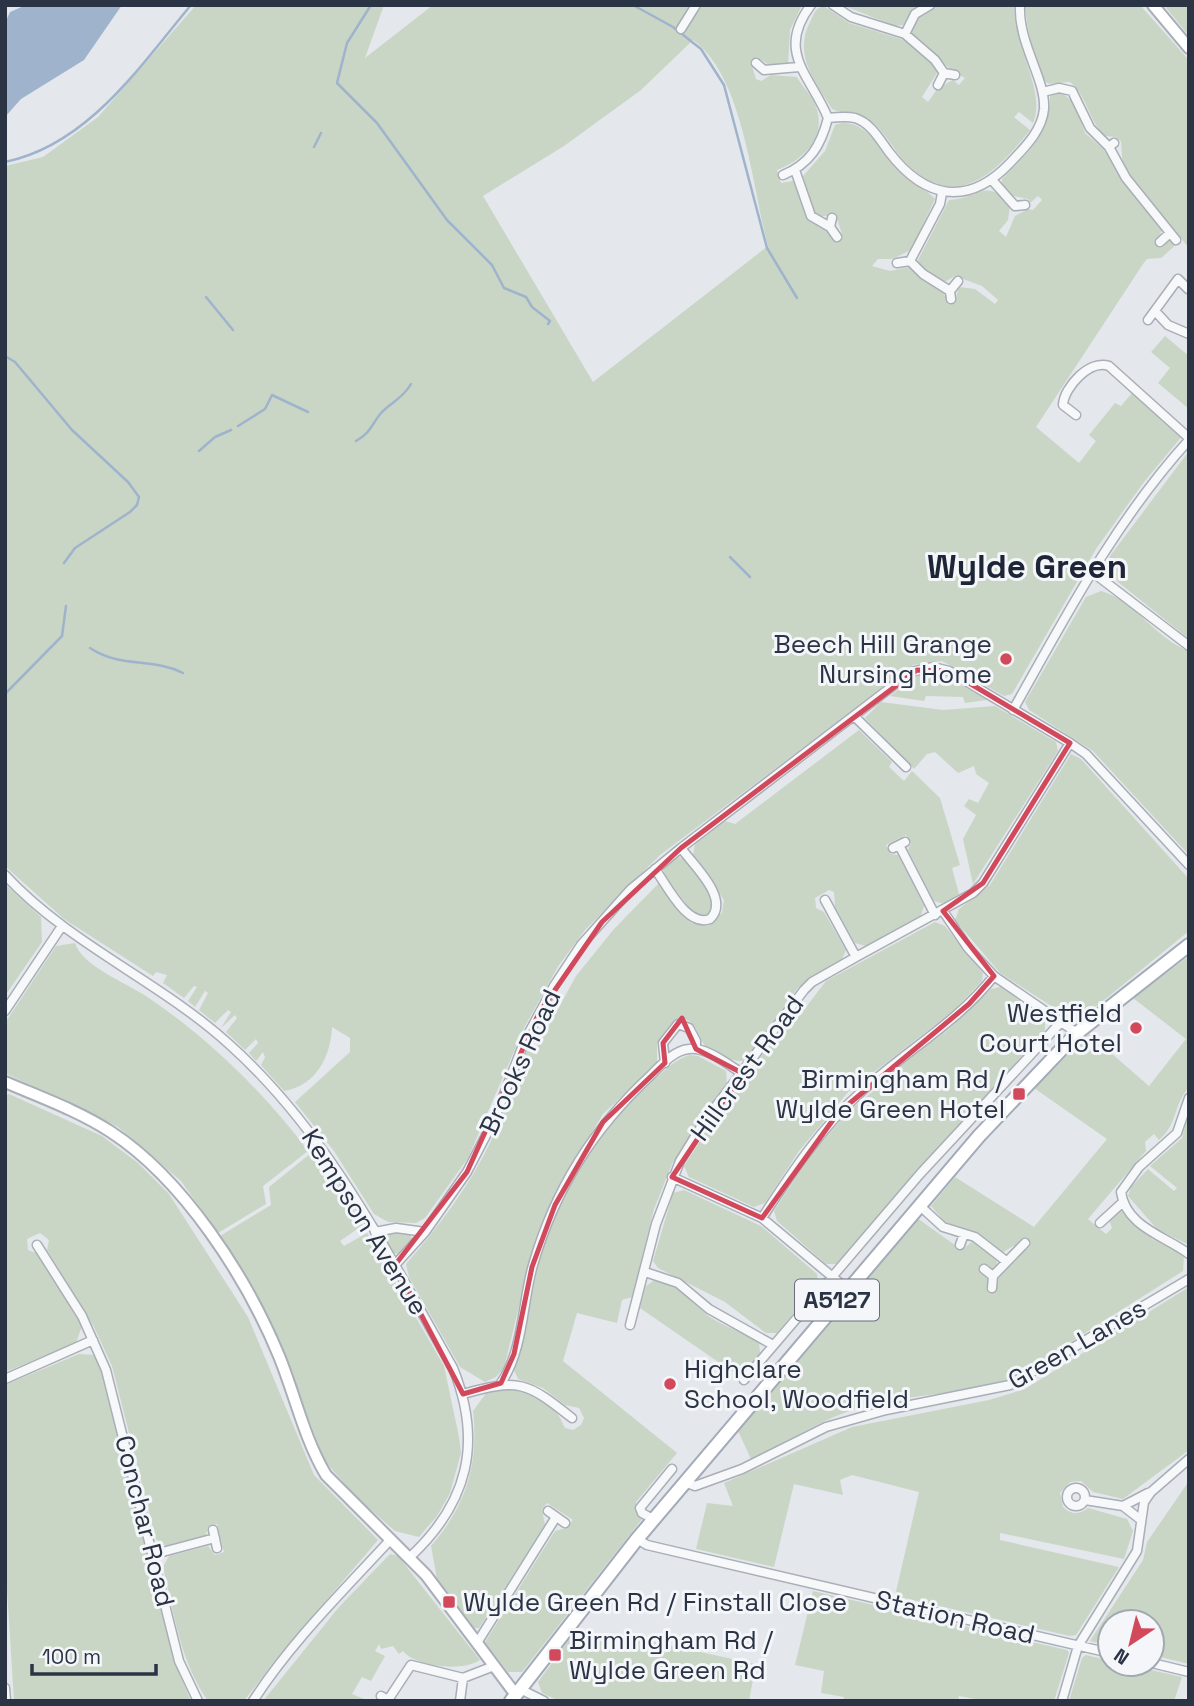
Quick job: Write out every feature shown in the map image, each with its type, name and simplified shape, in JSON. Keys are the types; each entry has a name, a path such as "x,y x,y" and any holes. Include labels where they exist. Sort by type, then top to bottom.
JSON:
{"main road":[{"name":"A5127","path":"516,1695 653,1519 919,1205 1077,1033 1189,945"}],"street":[{"path":"681,30 696,5"},
{"path":"783,175 795,170 818,148 828,118 799,67 795,44 800,24 811,5"},
{"path":"833,5 851,17 905,34 935,60 944,74"},
{"path":"905,34 915,14 930,5"},
{"path":"828,118 855,118 868,126 903,168 942,193 962,192 992,180 1037,130 1044,112 1043,92 1027,53 1020,5"},
{"path":"1153,5 1189,48"},
{"path":"756,63 762,74 799,67"},
{"path":"944,74 954,75"},
{"path":"938,85 944,74"},
{"path":"1043,92 1059,88 1072,91 1090,128 1111,145 1126,178 1173,236 1160,242"},
{"path":"795,170 811,216 831,222 837,237"},
{"path":"992,180 1015,206 1025,205"},
{"path":"911,261 940,204 942,193"},
{"path":"897,263 911,261"},
{"path":"911,261 950,295 958,281"},
{"path":"1148,320 1178,279 1188,289"},
{"path":"1155,311 1168,325 1189,334"},
{"path":"1013,709 1091,571 1135,506 1189,439 1109,366 1102,363 1091,365 1066,392 1063,405 1076,415"},
{"path":"1091,571 1189,646"},
{"name":"Brooks Road","path":"395,1265 425,1232 482,1145 525,1040 567,965 631,889 911,672 933,667 949,671 1086,754 1189,865"},
{"path":"854,716 906,768"},
{"name":"Hillcrest Road","path":"630,1325 672,1177 704,1122 812,982 968,897 983,883 1070,743"},
{"path":"899,845 939,913 994,976 1077,1033"},
{"path":"655,869 691,917 701,921 710,919 718,907 716,897 681,848"},
{"name":"Kempson Avenue","path":"5,875 62,926 173,998 239,1053 288,1103 321,1145 395,1265 453,1368 463,1394 469,1440 461,1482 442,1523 410,1557"},
{"path":"825,900 856,957"},
{"path":"5,1010 62,926"},
{"path":"762,1218 809,1146 838,1113 897,1060 969,1004 994,976"},
{"path":"744,1380 920,1174 1061,1022"},
{"path":"665,1063 663,1043 678,1024 690,1028 694,1034 696,1049"},
{"path":"501,1383 514,1354 532,1267 555,1205 603,1122 665,1063 684,1050 696,1049 742,1073"},
{"path":"5,1082 110,1131 140,1153 174,1185 245,1288 278,1353 316,1458 326,1475 353,1505 410,1557 516,1695 544,1701"},
{"path":"1189,1098 1177,1133 1139,1167 1122,1188 1123,1202 1148,1231 1189,1254"},
{"path":"672,1177 762,1218 847,1289"},
{"path":"1100,1223 1123,1202"},
{"path":"919,1205 943,1227 975,1237 1006,1261"},
{"path":"375,1232 396,1228 425,1232"},
{"path":"960,1245 964,1234"},
{"path":"992,1288 993,1276 1025,1243"},
{"name":"Conchar Road","path":"37,1245 93,1340 106,1370 155,1554 179,1661 198,1701"},
{"path":"984,1269 993,1276"},
{"path":"645,1272 678,1283 709,1309 773,1345"},
{"name":"Green Lanes","path":"684,1482 695,1486 721,1478 827,1427 886,1410 1010,1385 1189,1279"},
{"path":"5,1379 93,1340"},
{"path":"463,1394 501,1383 533,1390 572,1418"},
{"path":"1123,1506 1151,1492 1189,1460"},
{"path":"653,1519 642,1513 640,1508 672,1469"},
{"path":"1062,1701 1078,1646 1137,1551 1144,1502 1151,1492"},
{"path":"1085,1500 1123,1506 1141,1520"},
{"path":"548,1511 565,1523"},
{"path":"477,1643 556,1517"},
{"path":"155,1554 214,1534 217,1548"},
{"path":"254,1701 265,1682 318,1619 391,1539"},
{"name":"Station Road","path":"637,1539 648,1545 1096,1650"},
{"path":"381,1696 388,1700 411,1665 463,1678 494,1666"},
{"path":"1166,1666 1189,1672"},
{"path":"460,1701 463,1678"},
{"path":"5,1688 6,1701"}],"highlighted area":[{"path":"917,670 949,671 1070,743 983,883 943,911 994,976 969,1004 838,1113 762,1218 672,1177 742,1073 696,1049 682,1018 663,1043 665,1063 603,1122 555,1205 532,1267 514,1354 501,1383 463,1394 395,1265 467,1172 539,1013 602,922 681,848"}],"green space":[{"path":"196,5 384,5 365,58 433,5 689,5 678,27 684,31 703,5 802,5 790,30 788,65 769,65 757,57 751,63 756,79 761,81 771,75 797,77 818,112 819,123 813,143 798,159 777,170 781,183 793,181 810,221 829,231 833,239 840,239 842,234 836,216 815,216 803,176 825,151 835,125 846,123 865,131 903,175 935,199 911,250 892,259 878,259 872,266 890,271 909,267 941,290 948,300 956,297 959,287 975,289 995,304 998,300 982,286 955,276 943,283 920,267 918,260 949,200 982,191 995,192 1010,205 1008,220 999,231 1006,237 1015,216 1028,209 1033,210 1042,200 1038,196 1030,203 1028,199 1009,195 1002,186 1002,179 1036,142 1046,121 1050,96 1061,92 1074,103 1085,133 1103,149 1163,228 1157,240 1161,245 1168,239 1177,244 1161,258 1147,259 1143,264 1036,427 1079,463 1096,441 1089,435 1115,403 1121,406 1132,393 1183,435 1144,482 1096,549 1012,694 1004,696 942,661 913,665 660,855 585,930 559,965 525,1026 468,1158 425,1218 416,1223 388,1222 374,1214 334,1151 295,1102 350,1052 350,1038 332,1027 329,1049 320,1068 305,1083 284,1091 261,1065 265,1057 263,1052 256,1061 249,1053 258,1043 256,1039 245,1050 226,1032 237,1018 235,1015 221,1028 231,1012 228,1010 215,1023 199,1010 208,993 205,991 195,1007 188,1001 197,987 194,986 184,998 163,983 167,975 156,972 153,976 64,919 5,866 5,166 43,157 98,117","holes":["693,40 710,57 724,80 744,135 768,246 593,382 483,196 564,146 641,90"]},
{"path":"842,5 923,5 911,11 903,25 895,26"},
{"path":"934,5 1014,5 1015,21 1036,97 1033,123 1019,112 1014,117 1030,130 1016,147 987,174 956,186 939,185 922,176 903,160 883,133 868,119 832,109 813,78 805,57 805,34 815,12 824,6 849,23 904,40 930,60 936,66 937,73 922,97 928,102 938,88 953,80 959,85 965,78 937,59 911,34 918,16"},
{"path":"1025,5 1140,5 1187,58 1189,248 1123,169 1121,141 1105,136 1099,130 1076,88 1070,82 1049,84 1042,78 1032,46"},
{"path":"1164,5 1189,5 1189,36"},
{"path":"1165,336 1189,356 1189,409 1158,383 1170,368 1151,352"},
{"path":"1189,451 1189,639 1118,582 1107,565 1110,556"},
{"path":"1101,591 1124,602 1166,638 1189,651 1189,855 1093,751 1029,710 1025,702 1086,597"},
{"path":"931,672 949,678 987,700 965,703 963,697 926,696 924,701 890,696 915,677"},
{"path":"881,702 943,710 995,706 1056,742 1058,751 973,884 963,839 976,815 964,806 969,799 978,803 989,783 976,774 974,766 958,773 935,752 927,754 914,769 865,718"},
{"path":"859,730 892,762 889,767 904,781 912,771 940,798 960,865 952,868 959,894 944,904 934,901 908,850 911,843 906,835 886,845 891,854 898,855 924,906 920,918 866,946 855,943 835,907 834,892 829,890 815,898 816,908 824,912 846,950 842,959 812,976 797,989 744,1061 728,1059 710,1051 690,1022 675,1019 657,1044 657,1063 603,1114 556,1191 531,1257 504,1368 496,1377 485,1382 460,1367 409,1277 406,1264 430,1236 473,1175 495,1132 527,1051 535,1051 576,976 614,929 659,883 691,923 708,926 722,913 724,900 693,855 695,844 725,821 735,824"},
{"path":"1071,754 1081,759 1189,879 1189,931 1082,1018 1073,1020 1000,973 955,920 959,909 990,885"},
{"path":"677,857 684,859 713,895 712,913 705,917 694,914 666,878 663,869"},
{"path":"5,884 41,917 42,942 5,996"},
{"path":"935,922 945,926 983,973 982,981 952,1012 848,1092 799,1151 765,1203 754,1207 689,1177 684,1166 711,1124 779,1032 790,1028 826,981"},
{"path":"75,943 79,951 95,966 146,996 191,1029 253,1087 308,1151 263,1186 266,1204 218,1233 181,1181 118,1127 5,1073 5,1023 56,946"},
{"path":"1189,956 1189,1087 1180,1101 1170,1127 1159,1140 1154,1134 1145,1142 1146,1151 1088,1219 1106,1234 1112,1228 1109,1220 1119,1211 1127,1212 1152,1239 1184,1255 1183,1271 1017,1376 981,1387 869,1405 823,1422 751,1459 738,1431 917,1218 962,1250 974,1240 997,1259 996,1279 1016,1255 1024,1250 1013,1246 1002,1253 974,1231 945,1222 931,1206 955,1177 1034,1227 1107,1139 1034,1088 1089,1034 1149,1086 1186,1039 1133,998"},
{"path":"1000,987 1045,1018 1045,1030 836,1264 826,1264 777,1221 774,1211 812,1153 850,1110 881,1085 883,1079 948,1030 991,989"},
{"path":"690,1055 698,1056 726,1071 727,1083 672,1164 654,1209 632,1297 622,1300 617,1323 577,1313 563,1361 677,1453 636,1502 637,1512 642,1519 522,1672 508,1672 485,1642 555,1531 566,1528 573,1520 547,1503 542,1509 545,1525 479,1628 474,1628 437,1579 431,1546 461,1500 472,1466 473,1411 487,1392 507,1390 528,1394 547,1403 565,1428 573,1430 581,1425 584,1418 579,1408 565,1405 543,1388 518,1379 514,1370 544,1245 564,1196 607,1128 624,1108 665,1070"},
{"path":"9,1094 102,1136 138,1163 169,1194 248,1317 314,1475 378,1540 277,1658 244,1701 208,1701 198,1686 179,1636 163,1567 169,1556 208,1546 215,1555 224,1552 217,1524 208,1527 205,1537 167,1547 156,1539 112,1366 94,1327 47,1250 49,1240 40,1233 27,1239 28,1250 39,1254 82,1326 76,1343 5,1372 5,1095"},
{"path":"1189,1112 1189,1245 1157,1229 1128,1196 1131,1187 1148,1169 1174,1191 1177,1188 1150,1166 1182,1138"},
{"path":"316,1149 363,1225 340,1241 344,1246 367,1233 444,1366 461,1453 450,1493 437,1516 419,1537 395,1531 355,1496 325,1461 272,1326 220,1236 271,1205 269,1187"},
{"path":"684,1190 761,1226 817,1274 818,1284 777,1333 766,1333 725,1302 658,1268 653,1261 673,1193"},
{"path":"390,1232 411,1235 412,1241 400,1255 392,1252 386,1240"},
{"path":"653,1281 662,1281 678,1288 713,1319 759,1342 760,1353 740,1377 640,1308 646,1286"},
{"path":"1189,1287 1189,1450 1123,1499 1093,1492 1081,1481 1070,1482 1060,1493 1063,1507 1069,1512 1078,1513 1088,1508 1127,1519 1133,1531 1124,1559 1000,1533 1000,1540 1119,1567 1076,1635 1070,1636 895,1596 919,1492 852,1475 840,1480 843,1495 794,1484 774,1567 696,1549 707,1503 733,1506 724,1483 852,1427 989,1400 1025,1389"},
{"path":"79,1354 95,1355 101,1370 175,1663 191,1701 14,1701 5,1558 5,1385"},
{"path":"1189,1481 1189,1664 1166,1658 1166,1608 1112,1608 1143,1560 1147,1542"},
{"path":"390,1554 398,1556 480,1660 463,1666 440,1666 418,1661 403,1651 399,1654 393,1646 381,1649 379,1644 375,1651 385,1656 371,1681 362,1677 352,1694 369,1701 263,1701 339,1607"},
{"path":"813,1591 1067,1650 1069,1653 1054,1701 986,1701 959,1696 958,1701 844,1701 844,1697 821,1693 824,1671 795,1665"},
{"path":"1096,1632 1096,1642 1090,1641"},
{"path":"574,1633 596,1641 598,1638 635,1648 639,1639 756,1664 749,1701 559,1701 542,1693 538,1682"},
{"path":"1086,1655 1096,1658 1096,1678 1166,1678 1166,1673 1182,1677 1174,1701 1069,1701 1082,1658"}],"water":[{"path":"26,5 122,5 84,60 21,99 5,117 5,23 10,12"}],"waterway":[{"path":"5,162 35,153 62,139 87,121 132,77 191,5"},
{"path":"371,5 347,43 337,83 377,123 447,220 492,265 504,288 526,297 532,307 550,321 548,324"},
{"path":"633,5 673,27 701,49 724,85 767,248 797,298"},
{"path":"314,147 321,133"},
{"path":"206,297 233,330"},
{"path":"5,356 15,362 72,430 128,482 139,497 137,505 130,512 75,548 64,563"},
{"path":"356,441 365,435 382,412 411,384"},
{"path":"238,426 265,409 272,395 308,412"},
{"path":"199,451 215,437 231,430"},
{"path":"730,557 750,577"},
{"path":"5,694 62,636 66,606"},
{"path":"90,648 114,659 160,665 183,673"}],"place":[{"name":"Beech Hill Grange Nursing Home","path":"1006,659"},
{"name":"Westfield Court Hotel","path":"1136,1028"},
{"name":"Birmingham Rd / Wylde Green Hotel","path":"1019,1094"},
{"name":"Highclare School, Woodfield","path":"670,1384"},
{"name":"Wylde Green Rd / Finstall Close","path":"449,1602"},
{"name":"Birmingham Rd / Wylde Green Rd","path":"555,1655"}],"district":[{"name":"Wylde Green","path":"1027,566"}]}
